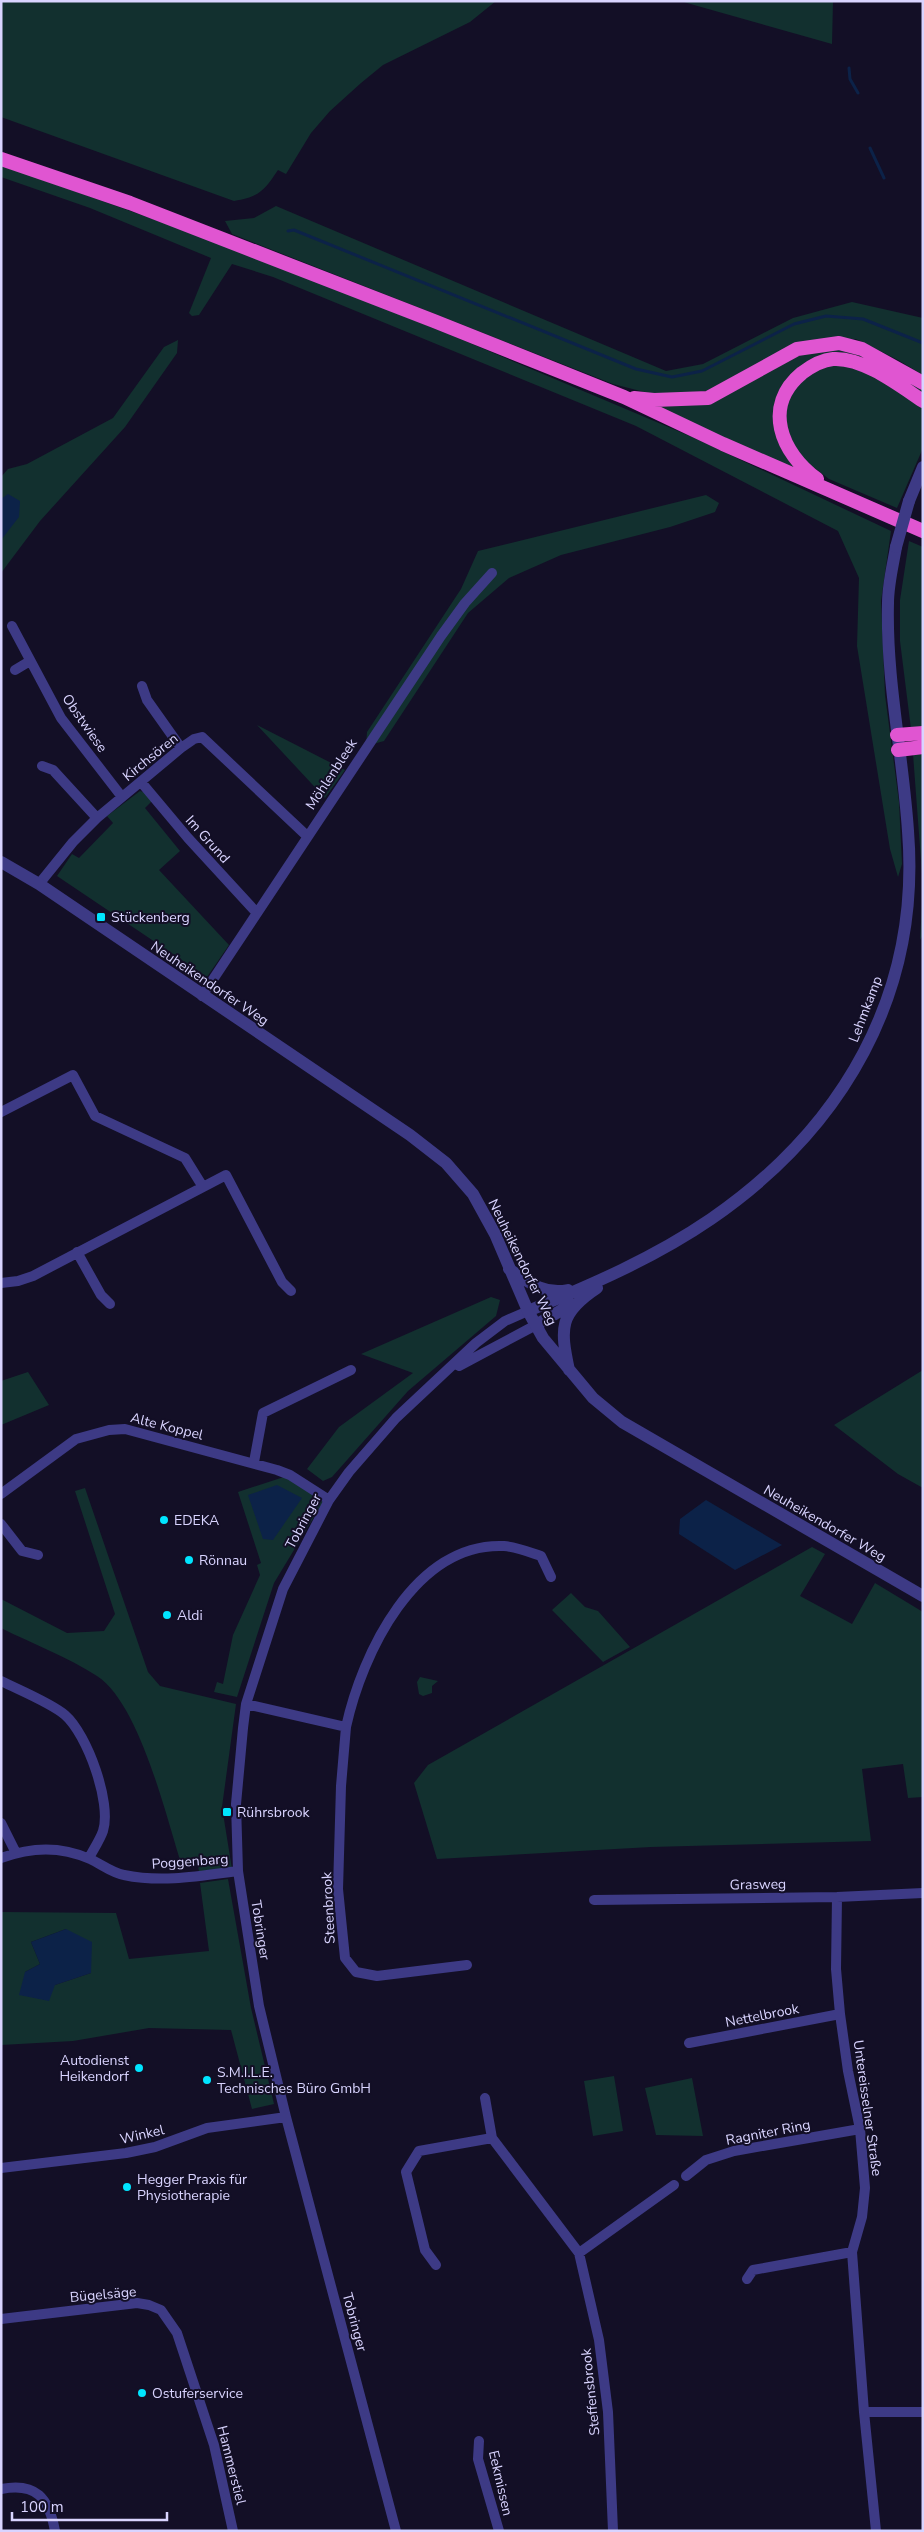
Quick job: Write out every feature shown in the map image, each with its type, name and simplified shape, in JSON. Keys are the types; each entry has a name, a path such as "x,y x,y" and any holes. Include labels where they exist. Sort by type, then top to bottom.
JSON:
{"highway":[{"path":"1,159 130,203 624,397 923,531"},
{"path":"624,397 654,400 708,398 796,349 839,342 862,349 923,383"},
{"path":"838,494 803,469 785,443 778,422 780,404 792,382 811,366 834,359 870,367 923,400"},
{"path":"897,735 923,733"},
{"path":"898,750 923,747"}],"street":[{"name":"Lehmkamp","path":"582,1293 711,1218 789,1154 831,1106 863,1056 885,1008 901,954 909,899 908,832 888,643 888,600 896,546 909,502 923,467"},
{"name":"Möhlenbleek","path":"202,996 450,622 492,573"},
{"name":"Obstwiese","path":"12,626 61,718 122,797"},
{"path":"15,670 30,661"},
{"path":"142,686 146,700 181,748"},
{"name":"Kirchsören","path":"39,884 73,842 97,818 181,748 194,739 202,737 307,836"},
{"path":"42,766 53,770 97,818"},
{"name":"Im Grund","path":"141,782 188,838 256,912"},
{"name":"Neuheikendorfer Weg","path":"1,862 39,884 410,1135 446,1163 473,1194 496,1234 509,1269 536,1325 570,1373 592,1398 622,1422 923,1596"},
{"path":"1,1112 73,1075 95,1116 185,1158 203,1187"},
{"path":"1,1283 18,1281 33,1276 226,1175 282,1282 291,1291"},
{"path":"77,1252 101,1295 110,1304"},
{"path":"509,1269 530,1283 547,1291 582,1293"},
{"path":"528,1311 582,1293"},
{"path":"536,1325 582,1293"},
{"path":"570,1373 563,1329 567,1316 582,1293"},
{"name":"Tobringer","path":"396,2531 286,2117 260,2006 238,1871 236,1804 246,1704 282,1589 329,1500 376,1440 441,1377 476,1344 505,1321 528,1311"},
{"name":"Tobringer","path":"441,1377 487,1349 536,1325"},
{"path":"254,1462 263,1413 352,1370"},
{"name":"Alte Koppel","path":"1,1494 76,1440 109,1430 125,1429 254,1462 290,1475 329,1500"},
{"path":"1,1524 22,1552 38,1555"},
{"path":"246,1704 346,1727 362,1674 378,1639 410,1592 438,1566 466,1553 503,1546 520,1549 540,1556 551,1577"},
{"path":"1,1681 65,1714 80,1732 98,1781 105,1810 103,1830 89,1858"},
{"name":"Steenbrook","path":"346,1727 341,1786 338,1880 345,1958 356,1972 378,1976 468,1965"},
{"path":"1,1823 16,1853"},
{"name":"Poggenbarg","path":"1,1858 41,1848 64,1850 89,1858 122,1874 152,1879 238,1871"},
{"name":"Grasweg","path":"594,1900 837,1897 923,1893"},
{"name":"Untereisselner Straße","path":"837,1897 836,1968 840,2014 848,2071 860,2129 865,2188 862,2216 852,2252 864,2412 876,2531"},
{"name":"Nettelbrook","path":"688,2043 840,2014"},
{"name":"Steffensbrook","path":"485,2098 492,2138 579,2253 599,2340 608,2412 612,2531"},
{"name":"Winkel","path":"1,2168 126,2153 155,2147 207,2128 286,2117"},
{"name":"Ragniter Ring","path":"686,2176 706,2160 734,2151 860,2129"},
{"path":"436,2265 425,2250 406,2172 419,2151 492,2138"},
{"path":"579,2253 674,2185"},
{"path":"747,2279 753,2270 852,2252"},
{"name":"Bügelsäge","path":"1,2319 137,2303 161,2310 177,2334 203,2406"},
{"name":"Hammerstiel","path":"203,2406 233,2531"},
{"path":"864,2412 923,2412"},
{"name":"Eekmissen","path":"479,2441 478,2459 499,2531"},
{"path":"1,2488 17,2486 32,2490 42,2497 49,2506 55,2531"}],"green space":[{"path":"1,1 496,1 470,22 383,65 330,111 311,133 286,174 278,170 260,192 234,201 1,117"},
{"path":"682,1 833,1 832,44 687,3"},
{"path":"1,165 234,248 458,338 692,437 891,531 881,601 885,695 899,802 902,864 898,877 890,849 857,646 859,578 838,531 636,426 273,277 232,264 199,315 192,316 189,313 211,258 90,208 1,177"},
{"path":"276,206 666,371 703,364 793,318 852,302 923,318 923,375 856,339 794,345 706,391 656,395 613,384 232,234 225,221 254,218"},
{"path":"178,340 177,353 125,427 40,521 1,573 1,477 8,469 27,464 113,418 164,347"},
{"path":"838,347 863,351 923,388 923,393 882,367 848,353 822,356 809,362 797,370 788,380 776,405 774,419 779,444 797,471 650,405 675,406 702,402 804,352"},
{"path":"838,364 866,369 923,406 923,448 897,508 829,479 799,456 786,430 784,413 787,398 813,370"},
{"path":"706,495 719,503 715,512 670,527 561,555 509,578 468,613 384,741 366,746 367,732 461,589 478,551"},
{"path":"909,541 923,547 923,727 911,729 900,641 900,600"},
{"path":"257,725 345,770 325,798"},
{"path":"923,752 923,887 913,754"},
{"path":"140,791 146,793 152,801 145,808 180,851 159,870 229,945 207,977 57,876 72,854 79,858 113,823 107,816"},
{"path":"923,887 923,935 920,940"},
{"path":"491,1297 500,1300 496,1316 408,1391 332,1477 323,1481 307,1469 339,1427 413,1373 361,1354"},
{"path":"923,1370 923,1488 898,1474 834,1425"},
{"path":"28,1372 49,1405 1,1425 1,1381"},
{"path":"290,1475 326,1497 274,1583 237,1697 214,1692 217,1682 223,1684 233,1635 260,1575 257,1565 261,1563 238,1492"},
{"path":"85,1488 148,1672 160,1686 236,1704 222,1807 232,1869 199,1872 198,1865 182,1866 150,1763 126,1711 112,1690 86,1669 1,1628 1,1599 67,1633 104,1631 115,1614 75,1491"},
{"path":"812,1547 825,1554 800,1596 852,1624 875,1583 923,1612 923,1797 908,1798 903,1764 862,1769 871,1841 651,1847 437,1859 414,1783 428,1765"},
{"path":"571,1593 585,1607 598,1611 630,1647 603,1662 552,1610"},
{"path":"420,1677 438,1681 432,1686 432,1693 423,1696 419,1694 417,1682"},
{"path":"228,1879 251,2008 274,2104 252,2109 231,2030 149,2028 73,2041 1,2045 1,1912 116,1913 129,1959 209,1951 200,1883","holes":["66,1929 91,1973 55,1985 25,1972 40,1964 31,1942"]},
{"path":"614,2076 623,2131 593,2136 584,2081"},
{"path":"692,2078 703,2136 656,2135 645,2088"}],"water":[{"path":"8,494 20,501 19,517 1,540 1,499"},
{"path":"277,1485 302,1498 273,1540 263,1539 248,1495"},
{"path":"706,1500 782,1545 735,1570 679,1534 680,1519"},
{"path":"66,1929 92,1942 91,1973 55,1985 49,2001 19,1995 25,1972 40,1964 31,1942"}],"waterway":[{"path":"849,68 850,79 858,93"},
{"path":"870,148 884,178"},
{"path":"288,231 294,230 636,369 672,377 702,371 794,324 826,316 863,319 923,343"}],"place":[{"name":"Stückenberg","path":"101,917"},
{"name":"EDEKA","path":"164,1520"},
{"name":"Rönnau","path":"189,1560"},
{"name":"Aldi","path":"167,1615"},
{"name":"Rührsbrook","path":"227,1812"},
{"name":"Autodienst Heikendorf","path":"139,2068"},
{"name":"S.M.I.L.E. Technisches Büro GmbH","path":"207,2080"},
{"name":"Hegger Praxis für Physiotherapie","path":"127,2187"},
{"name":"Ostuferservice","path":"142,2393"}]}
